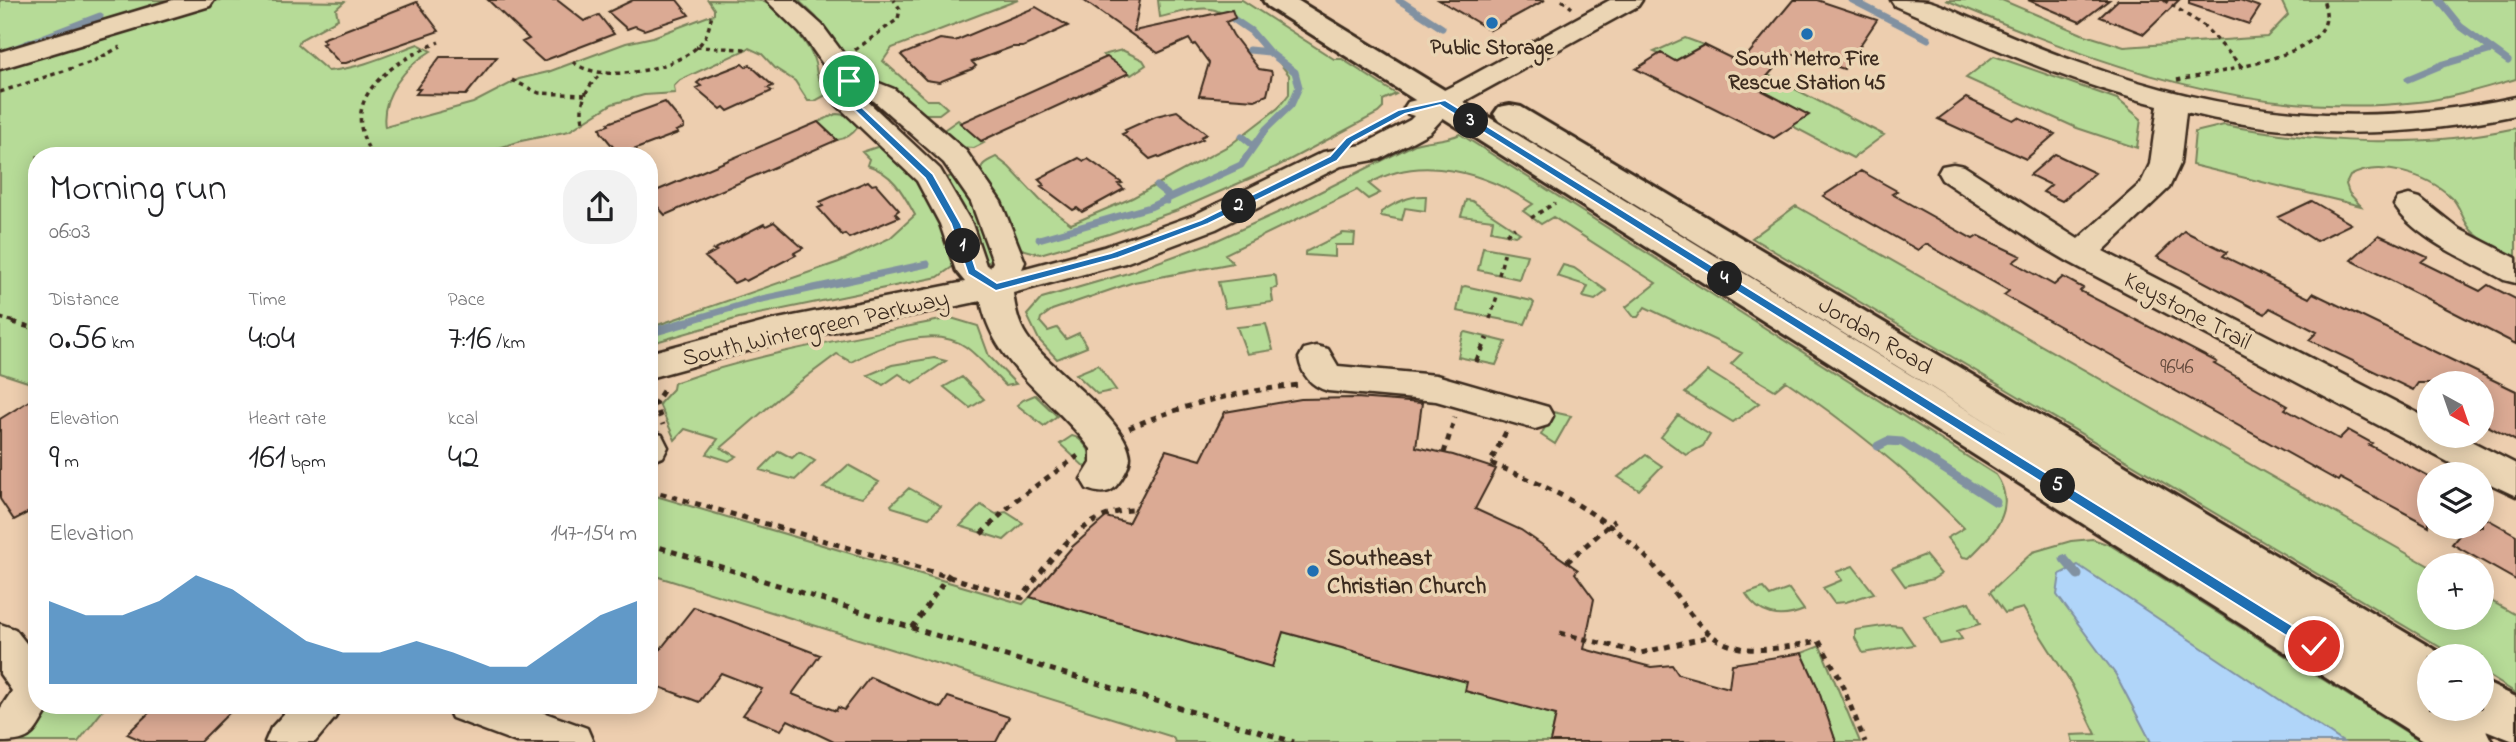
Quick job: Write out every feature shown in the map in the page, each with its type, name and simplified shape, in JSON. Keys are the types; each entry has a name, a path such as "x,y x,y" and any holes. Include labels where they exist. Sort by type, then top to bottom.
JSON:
{"main road":[{"name":"Jordan Road","path":"1277,0 1455,96 2417,663"},
{"name":"Jordan Road","path":"1323,0 1455,96 2468,742"},
{"path":"2494,709 2516,723"}],"street":[{"path":"0,61 201,0"},
{"path":"779,0 805,22 848,67 916,122 960,163 986,202 1010,262 996,287 998,309 1016,347 1082,416 1109,449 1109,465 1093,464"},
{"name":"South Wintergreen Parkway","path":"658,378 772,332 996,287 1088,263 1173,235 1268,193 1334,159 1369,153 1420,126 1455,96 1629,0"},
{"path":"1904,0 2055,63 2274,119 2372,126 2449,121 2516,106"},
{"path":"848,67 847,99 929,176 956,224 972,271 996,287"},
{"path":"2080,254 2154,188 2165,164 2173,92"},
{"path":"882,130 916,122"},
{"path":"929,176 960,163"},
{"name":"Keystone Trail","path":"1952,173 2012,214 2080,254 2417,430"},
{"path":"2409,205 2448,236 2516,272"},
{"path":"1312,371 1318,369 1328,378 1436,388 1521,423"},
{"name":"Keystone Trail","path":"2452,448 2516,481"},
{"path":"0,642 28,678"},
{"path":"0,698 28,692"},
{"path":"0,732 16,722 28,704"},
{"path":"287,742 312,714"},
{"path":"492,714 571,742"}],"path":[{"path":"848,67 898,19 900,9 894,0"},
{"path":"1562,0 1573,9"},
{"path":"2165,0 2204,26 2242,68"},
{"path":"2173,92 2175,80 2242,68 2280,55 2316,38 2327,19 2323,0"},
{"path":"573,62 586,70 603,72 632,72 657,68 682,58 696,47 712,23 712,13"},
{"path":"0,92 104,57 126,40"},
{"path":"368,147 359,129 362,104 384,75 409,57 439,42"},
{"path":"696,47 744,49 748,52"},
{"path":"583,121 581,117 584,95 592,82 603,72"},
{"path":"512,80 539,93 584,95"},
{"path":"1531,218 1556,203"},
{"path":"1506,234 1515,228"},
{"path":"1499,275 1505,250"},
{"path":"1490,319 1498,293"},
{"path":"0,318 28,326"},
{"path":"1476,362 1487,338"},
{"path":"1124,430 1176,409 1312,371"},
{"path":"1444,453 1456,415"},
{"path":"1521,423 1490,463 1558,491 1609,526 1660,572 1711,636 1723,643 1760,650 1812,639 1819,641 1838,675 1865,742"},
{"path":"981,534 1016,500 1093,464"},
{"path":"658,493 949,574 1022,598 1054,558 1104,513 1122,507 1135,509"},
{"path":"1567,562 1615,520"},
{"path":"658,547 912,628 1294,742"},
{"path":"912,628 949,574"},
{"path":"1560,633 1641,653 1711,636"}],"green space":[{"path":"0,0 181,0 0,54"},
{"path":"218,0 344,2 336,9 338,19 300,40 298,45 328,71 363,64 418,44 431,51 404,73 397,83 387,104 385,127 473,103 519,79 548,72 626,43 653,37 714,14 708,0 762,1 776,10 805,42 828,94 815,101 808,101 795,81 775,68 762,54 749,48 680,80 674,86 675,93 644,95 612,104 569,131 502,147 28,147 28,382 0,373 0,68"},
{"path":"798,0 1018,0 892,48 883,61 927,100 938,100 947,108 939,114 920,114 851,65 816,17"},
{"path":"1158,0 1242,0 1334,59 1342,59 1396,94 1383,100 1383,108 1378,113 1276,167 1178,210 1040,254 1014,247 980,176 982,166 989,160 996,157 1009,167 1040,200 1071,224 1132,198 1230,145 1278,108 1289,94 1289,75 1265,47 1236,21 1209,9 1195,9 1160,17"},
{"path":"1946,0 2002,0 2082,34 2124,47 2267,37 2288,15 2281,0 2516,0 2516,79 2430,100 2355,106 2294,103 2234,95 2176,82 2060,46"},
{"path":"1685,38 1704,45 1675,61 1654,52"},
{"path":"1122,50 1143,60 1146,65 1131,75 1103,55"},
{"path":"1994,56 2117,99 2141,119 2137,148 2077,128 1966,78"},
{"path":"1764,73 1884,135 1853,158 1792,126 1808,115 1748,83"},
{"path":"836,114 847,115 858,127 849,136 837,140 818,122"},
{"path":"958,120 984,143 974,148 957,147 944,134 945,129"},
{"path":"2224,125 2297,136 2370,141 2443,139 2516,128 2516,257 2489,244 2474,233 2455,201 2441,189 2402,172 2375,169 2350,176 2346,184 2349,193 2361,206 2192,165 2195,132"},
{"path":"1460,134 1996,475 2005,499 2004,510 1987,540 1969,558 1963,557 1947,538 1964,528 1879,450 1786,381 1775,390 1731,364 1742,353 1645,307 1638,317 1634,317 1626,307 1656,283 1553,217 1541,224 1523,211 1533,204 1475,176 1432,168 1389,174 1369,184 1380,193 1368,199 1357,190 1225,254 1233,263 1134,282 1052,310 1041,318 1040,322 1048,331 1057,328 1066,339 1079,333 1087,347 1057,359 1039,340 1027,315 1042,298 1128,273 1213,242 1288,208 1415,144"},
{"path":"880,146 913,175 930,199 958,263 938,277 739,318 658,341 658,325 839,262 890,238 915,215 890,179 867,165 869,159 862,152"},
{"path":"957,176 974,204 994,260 984,264 943,180"},
{"path":"1426,196 1425,211 1405,208 1402,220 1381,216 1381,212 1408,198"},
{"path":"1466,200 1472,201 1520,233 1515,236 1491,231 1493,220 1461,216"},
{"path":"1796,206 2417,559 2417,630 2494,630 2494,603 2516,615 2516,693 2494,679 2494,644 2435,644 1752,238"},
{"path":"1343,233 1355,234 1354,245 1335,245 1335,257 1305,255 1305,252"},
{"path":"1483,247 1527,255 1519,279 1478,270"},
{"path":"1563,265 1574,268 1607,291 1595,300 1583,297 1588,286 1557,276"},
{"path":"1273,275 1276,277 1277,288 1271,289 1273,302 1225,308 1218,282"},
{"path":"1462,287 1534,303 1525,324 1457,311"},
{"path":"951,318 978,326 989,356 1016,384 1006,386 966,347 939,338 892,344 851,362 837,354 781,396 721,448 737,456 729,461 707,454 718,439 685,429 675,440 659,404 673,389 674,383 708,372 811,346"},
{"path":"1266,324 1273,350 1247,354 1237,327"},
{"path":"1466,332 1506,342 1496,365 1458,357 1463,334"},
{"path":"934,358 946,361 913,383 899,374 883,385 868,375 892,365"},
{"path":"1098,365 1116,390 1097,394 1076,374"},
{"path":"1708,371 1759,403 1733,422 1685,393"},
{"path":"962,377 984,399 970,408 944,387"},
{"path":"1035,395 1057,416 1044,426 1017,405"},
{"path":"1553,412 1571,416 1555,444 1541,435"},
{"path":"1678,415 1710,435 1703,446 1686,455 1661,437"},
{"path":"1072,436 1084,443 1092,456 1096,465 1089,471 1060,444"},
{"path":"779,451 792,458 799,452 815,461 795,480 760,470"},
{"path":"1646,455 1662,466 1639,490 1618,477"},
{"path":"848,465 879,482 862,498 823,488"},
{"path":"909,488 941,506 929,518 892,507"},
{"path":"658,497 1023,604 1030,597 1272,666 1283,632 1467,682 1466,691 1556,715 1550,742 1175,742 1173,737 658,577"},
{"path":"981,505 996,514 1006,512 1023,523 1004,540 960,526"},
{"path":"2092,539 2110,545 2422,742 2073,742 2071,735 2096,734 2072,685 2023,608 2005,613 1990,592 2033,552 2071,541"},
{"path":"1925,555 1941,574 1933,579 1905,586 1892,568"},
{"path":"1853,566 1874,593 1834,603 1823,588 1842,580 1836,572"},
{"path":"1763,588 1770,596 1789,589 1804,610 1787,615 1764,611 1746,594"},
{"path":"1969,602 1980,624 1957,631 1962,639 1940,644 1924,616"},
{"path":"1901,626 1914,645 1863,653 1855,638 1855,630"},
{"path":"1820,646 1860,742 1836,742 1817,686 1802,653"},
{"path":"44,714 100,714 78,742 0,742"}],"water":[{"path":"2078,565 2343,742 2151,742 2116,675 2057,595 2060,574"}],"building":[{"path":"488,0 557,0 584,21 599,15 614,34 543,61 522,42 529,39"},
{"path":"633,0 677,0 689,15 644,30 635,26 627,29 608,12"},
{"path":"1083,0 1140,0 1134,31 1232,10 1235,18 1226,22 1233,35 1259,69 1271,71 1267,95 1255,100 1199,96 1209,63 1189,39 1158,53"},
{"name":"Public Storage","path":"1439,0 1545,0 1490,30"},
{"path":"1793,0 1817,0 1877,20 1844,69 1796,53 1777,65 1757,88 1809,115 1774,138 1636,69 1661,53 1675,61 1704,45 1741,63"},
{"path":"2028,0 2109,0 2080,22"},
{"path":"2118,0 2179,0 2144,34 2100,17"},
{"path":"2189,0 2240,0 2260,7 2249,24 2189,4"},
{"path":"417,2 439,31 346,63 340,63 322,44 325,43 322,39"},
{"path":"1036,7 1068,26 1023,47 1012,47 972,62 976,66 972,69 939,82 926,80 901,55 940,39 955,41"},
{"path":"440,57 497,57 466,95 416,94 420,89 416,89"},
{"path":"1107,57 1129,73 981,141 960,123"},
{"path":"742,64 746,67 750,65 773,86 768,88 772,91 728,111 724,107 721,109 696,88 701,86 697,83 701,80"},
{"path":"1966,98 2013,120 2018,117 2055,134 2026,159 1938,119"},
{"path":"665,102 684,128 676,131 678,133 641,147 613,147 600,128 609,125 608,123"},
{"path":"1177,111 1207,134 1201,137 1203,139 1160,158 1158,156 1150,159 1122,134 1127,132 1125,130 1156,116"},
{"path":"818,122 837,140 665,215 658,207 658,190"},
{"path":"2055,154 2095,173 2062,201 2043,192 2051,185 2030,175"},
{"path":"1079,158 1084,161 1088,159 1122,183 1118,184 1124,189 1082,212 1077,208 1073,210 1041,186 1044,185 1038,179"},
{"path":"1861,171 1897,191 1892,194 1973,239 1978,236 2021,256 2013,262 2054,285 2063,277 2083,288 2080,291 2217,362 2214,364 2339,439 2348,430 2372,443 2369,445 2417,471 2417,520 2340,478 2338,481 2046,319 2004,295 2009,291 1926,244 1918,250 1823,196"},
{"path":"868,181 872,185 876,184 899,210 895,213 899,217 849,238 845,234 842,235 818,208 823,206 820,202"},
{"path":"2312,201 2351,224 2316,241 2278,217"},
{"path":"774,222 803,248 794,253 796,255 746,281 743,279 734,283 705,257 716,251 713,250 764,224 766,226"},
{"path":"2184,231 2227,252 2223,256 2309,298 2313,293 2475,371 2417,371 2417,384 2413,390 2309,340 2317,332 2270,308 2265,314 2157,257"},
{"path":"2379,235 2427,257 2421,262 2480,291 2488,285 2516,299 2516,344 2351,260"},
{"path":"2494,380 2516,391 2516,441 2494,429"},
{"name":"Southeast Christian Church","path":"1356,398 1422,403 1416,447 1496,469 1475,509 1521,530 1578,570 1575,573 1594,599 1584,649 1651,667 1672,665 1678,674 1729,688 1732,664 1802,653 1817,686 1836,742 1550,742 1556,715 1465,691 1467,682 1283,632 1272,667 1030,597 1072,547 1106,517 1128,523 1166,450 1201,460 1225,412 1301,399"},
{"path":"28,402 28,513 14,520 0,499 0,419"},
{"path":"2494,523 2516,535 2516,580 2494,568 2494,553 2468,553 2452,544 2456,539 2494,539"},
{"path":"694,607 820,655 792,694 836,711 838,707 844,710 870,677 941,708 948,697 1009,717 996,742 834,742 788,720 781,730 743,715 762,689 721,673 699,702 658,686 659,651"},
{"path":"148,714 228,714 200,742 145,742 127,734"}],"waterway":[{"path":"1399,0 1442,28"},
{"path":"1852,0 1928,39"},
{"path":"2439,0 2460,26 2508,61"},
{"path":"1226,14 1251,31 1269,52"},
{"path":"0,54 100,16"},
{"path":"1249,50 1269,52"},
{"path":"2408,79 2444,64 2492,50"},
{"path":"1167,199 1241,165 1266,129 1291,105 1299,87 1295,72 1269,52"},
{"path":"1242,136 1253,145"},
{"path":"1157,186 1167,194 1167,199"},
{"path":"1039,239 1150,207 1167,199"},
{"path":"681,323 762,299 927,264"},
{"path":"658,330 687,322"},
{"path":"1878,446 1888,441 1902,442 1996,502"},
{"path":"2064,559 2078,575"}],"place":[{"name":"Public Storage","path":"1492,23"},
{"name":"South Metro Fire Rescue Station 45","path":"1807,34"},
{"name":"Southeast Christian Church","path":"1313,571"}],"route":[{"path":"849,81 847,99 929,176 956,224 972,271 996,287 1114,255 1205,222 1334,159 1349,140 1401,112 1442,102 2314,646"}]}
